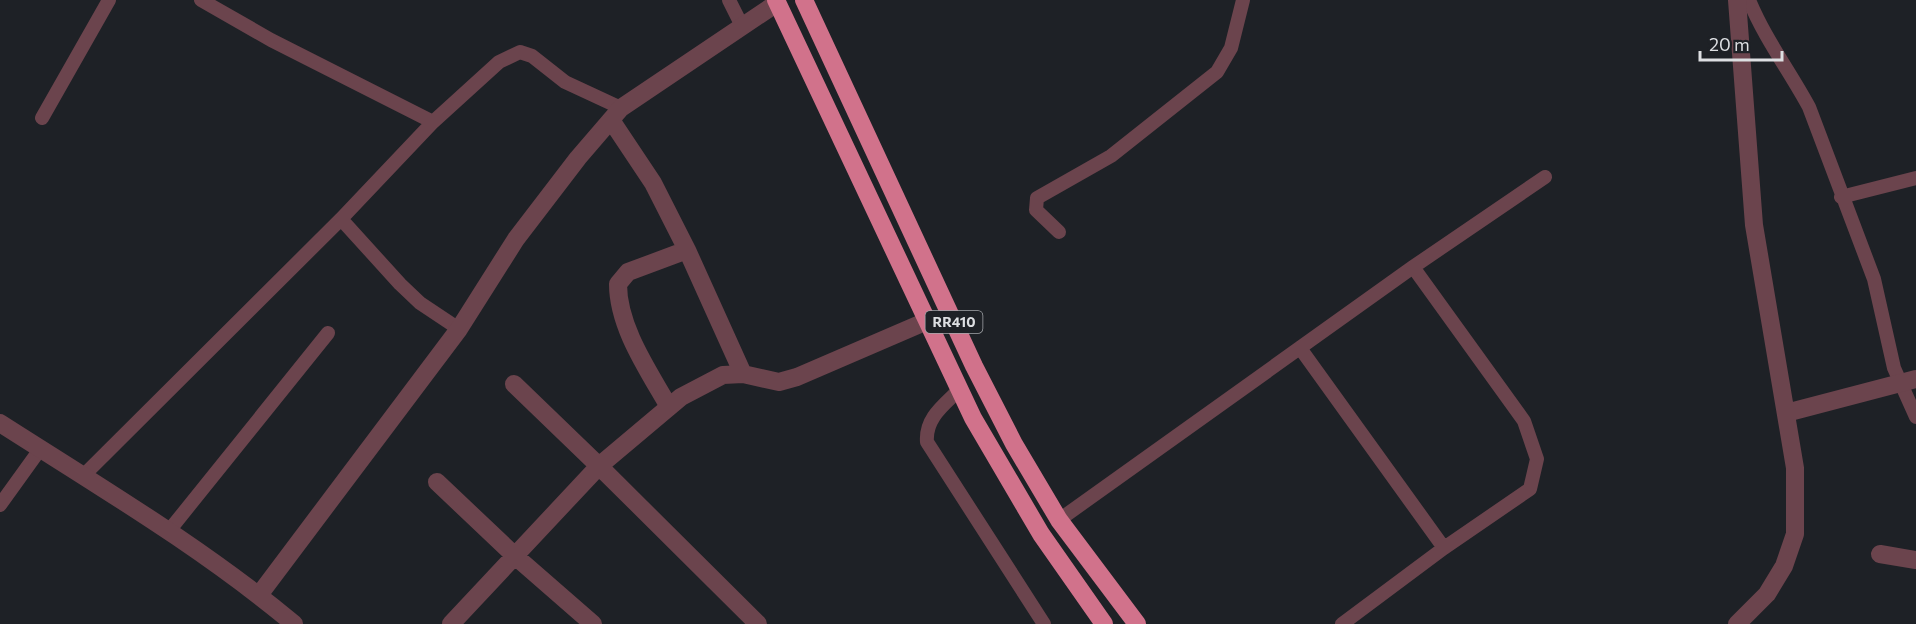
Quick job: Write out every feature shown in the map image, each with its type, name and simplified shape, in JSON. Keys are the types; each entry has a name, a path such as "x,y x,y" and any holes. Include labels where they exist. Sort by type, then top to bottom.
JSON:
{"highway":[{"name":"RR410","path":"804,0 993,405 1059,520 1137,624"},
{"name":"RR410","path":"777,1 959,390 995,458 1041,534 1104,624"}],"street":[{"path":"1737,0 1754,225 1795,468 1795,534 1784,566 1767,594 1737,624"},
{"path":"259,595 459,329 516,239 616,114 777,1"},
{"path":"616,114 687,250 742,374"},
{"path":"669,407 626,324 618,302 618,284 628,272 687,250"},
{"path":"452,624 599,466 681,397 723,375 742,374 779,382 797,377 927,321"},
{"path":"1785,413 1908,382"},
{"path":"514,384 758,624"},
{"path":"0,423 84,475 168,532 259,595 294,624"},
{"path":"437,482 514,556 593,624"},
{"path":"1880,554 1916,560"}],"lane":[{"path":"42,118 109,0"},
{"path":"201,0 271,40 433,123"},
{"path":"729,0 742,26"},
{"path":"1059,232 1036,210 1037,198 1111,156 1216,72 1231,48 1243,0"},
{"path":"1749,0 1763,34 1796,82 1809,107 1841,197 1874,279 1888,348 1908,382 1916,417"},
{"path":"84,475 341,219 433,123 499,62 520,52 532,56 565,82 616,114"},
{"path":"1059,520 1413,267 1545,177"},
{"path":"1841,197 1916,178"},
{"path":"341,219 406,291 459,329"},
{"path":"1342,624 1444,548 1530,489 1537,459 1524,421 1413,267"},
{"path":"168,532 327,333"},
{"path":"1300,348 1444,548"},
{"path":"959,390 932,417 926,432 927,441 1044,624"},
{"path":"0,505 41,448"}]}
